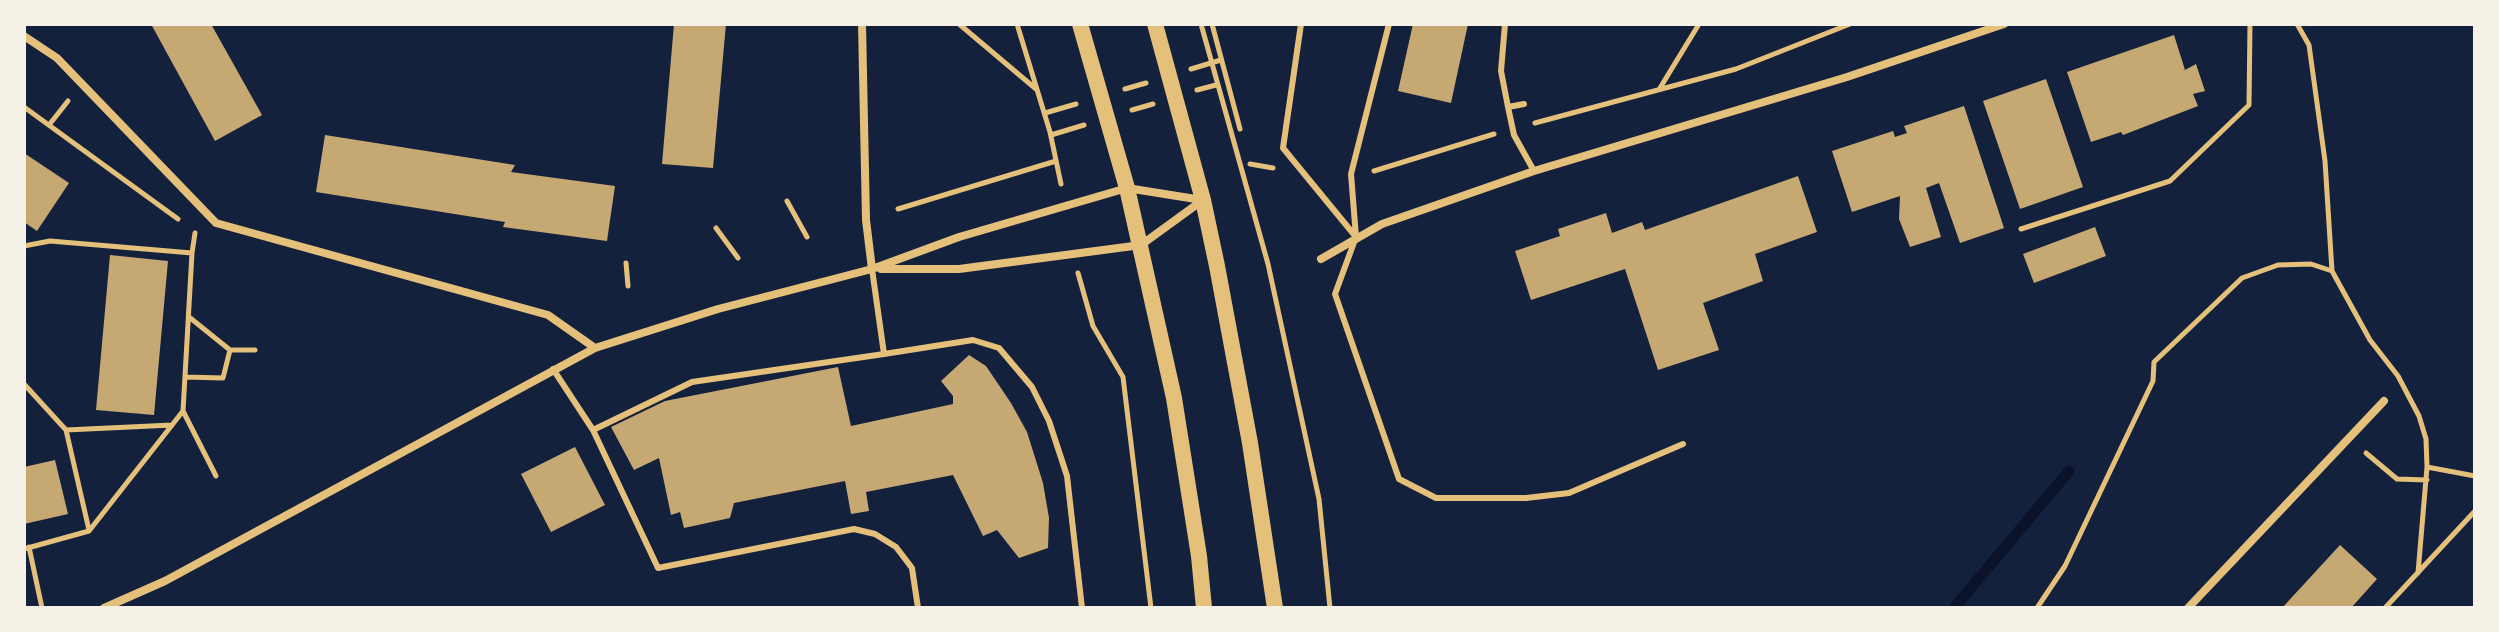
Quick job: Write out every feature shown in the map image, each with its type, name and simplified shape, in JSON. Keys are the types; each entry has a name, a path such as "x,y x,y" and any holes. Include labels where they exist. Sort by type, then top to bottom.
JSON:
{"main road":[{"path":"1080,24 1127,188 1174,398 1199,556 1204,608"},
{"path":"1155,24 1203,200 1247,428 1275,608"}],"street":[{"path":"862,24 866,220 872,269"},
{"path":"1321,259 1382,224 1534,171 1847,77 2004,24"},
{"path":"24,36 57,58 216,223 548,315 595,348"},
{"path":"104,608 165,581 595,348 718,309 872,269 959,237 1127,188 1203,200"},
{"path":"872,269 959,269 1141,245 1203,200"},
{"path":"2188,608 2384,401"}],"lane":[{"path":"1301,24 1283,148 1356,237"},
{"path":"1389,24 1351,174 1356,237 1335,294 1399,479 1436,498 1526,498 1569,493 1683,444"},
{"path":"1505,24 1501,71 1508,107 1513,129 1534,171"},
{"path":"1508,107 1524,104"},
{"path":"872,269 884,354"},
{"path":"593,430 692,382 973,340 999,348 1032,387 1049,421 1067,476 1082,608"},
{"path":"553,369 593,430 658,568 854,529 875,534 896,547 912,568 918,608"}],"path":[{"path":"959,24 1037,90"},
{"path":"1017,24 1045,113 1060,180"},
{"path":"1201,24 1268,264 1319,499 1330,608"},
{"path":"1212,24 1240,129"},
{"path":"1659,90 1699,24"},
{"path":"1351,174 1366,173 1513,129 1736,69 1850,24"},
{"path":"2021,229 2170,181 2249,105 2250,24"},
{"path":"2297,24 2309,45 2311,59 2325,161 2332,271 2370,340 2398,376 2419,416 2426,439 2427,480 2418,574"},
{"path":"1187,70 1221,60"},
{"path":"1118,91 1151,81"},
{"path":"1194,91 1216,85"},
{"path":"49,125 68,100"},
{"path":"1045,113 1081,102"},
{"path":"1123,113 1156,103"},
{"path":"24,107 183,223"},
{"path":"1051,135 1084,125"},
{"path":"898,209 1056,161"},
{"path":"1250,164 1305,174"},
{"path":"787,201 807,237"},
{"path":"716,228 738,258"},
{"path":"195,232 183,411 216,476"},
{"path":"24,246 50,241 192,253"},
{"path":"626,263 628,286"},
{"path":"2037,608 2072,553 2153,381 2154,362 2242,278 2278,265 2311,264 2332,271"},
{"path":"1079,274 1093,326 1123,377 1151,608"},
{"path":"189,316 230,350 255,350"},
{"path":"185,377 223,378 230,350"},
{"path":"24,384 66,430 89,531"},
{"path":"42,608 26,548 89,531 183,411"},
{"path":"66,430 172,425"},
{"path":"2377,463 2397,479 2427,480"},
{"path":"2427,467 2475,476"},
{"path":"2385,608 2475,511"}],"building":[{"path":"151,24 211,24 262,115 215,141"},
{"path":"674,24 726,24 713,168 662,164"},
{"path":"1413,24 1468,24 1451,103 1398,91"},
{"path":"2174,35 2185,70 2196,64 2205,91 2193,94 2198,106 2123,135 2121,132 2091,142 2067,72"},
{"path":"2046,79 2083,187 2020,209 1983,101"},
{"path":"1964,106 2004,228 1960,243 1939,183 1926,188 1941,237 1910,247 1899,219 1900,196 1852,212 1832,151 1893,131 1895,137 1907,133 1904,126"},
{"path":"325,135 515,165 511,172 615,186 607,241 503,227 505,222 316,192"},
{"path":"24,153 69,183 37,231 24,222"},
{"path":"1798,176 1817,232 1755,254 1763,281 1703,303 1719,350 1658,370 1625,269 1531,300 1515,251 1560,236 1558,229 1606,213 1612,233 1642,222 1645,230"},
{"path":"2095,227 2106,256 2034,283 2023,254"},
{"path":"110,255 168,261 154,415 96,410"},
{"path":"969,355 986,366 1011,403 1027,432 1043,483 1049,518 1048,548 1019,558 997,530 983,536 953,475 866,492 869,511 851,514 845,481 734,503 730,518 684,528 680,512 671,515 659,458 634,470 611,427 665,401 838,367 851,426 953,404 953,396 941,381"},
{"path":"575,447 605,505 551,532 521,474"},
{"path":"55,460 68,514 24,524 24,467"},
{"path":"2340,545 2377,579 2351,608 2282,608"}],"waterway":[{"path":"1954,608 2069,471"}]}
